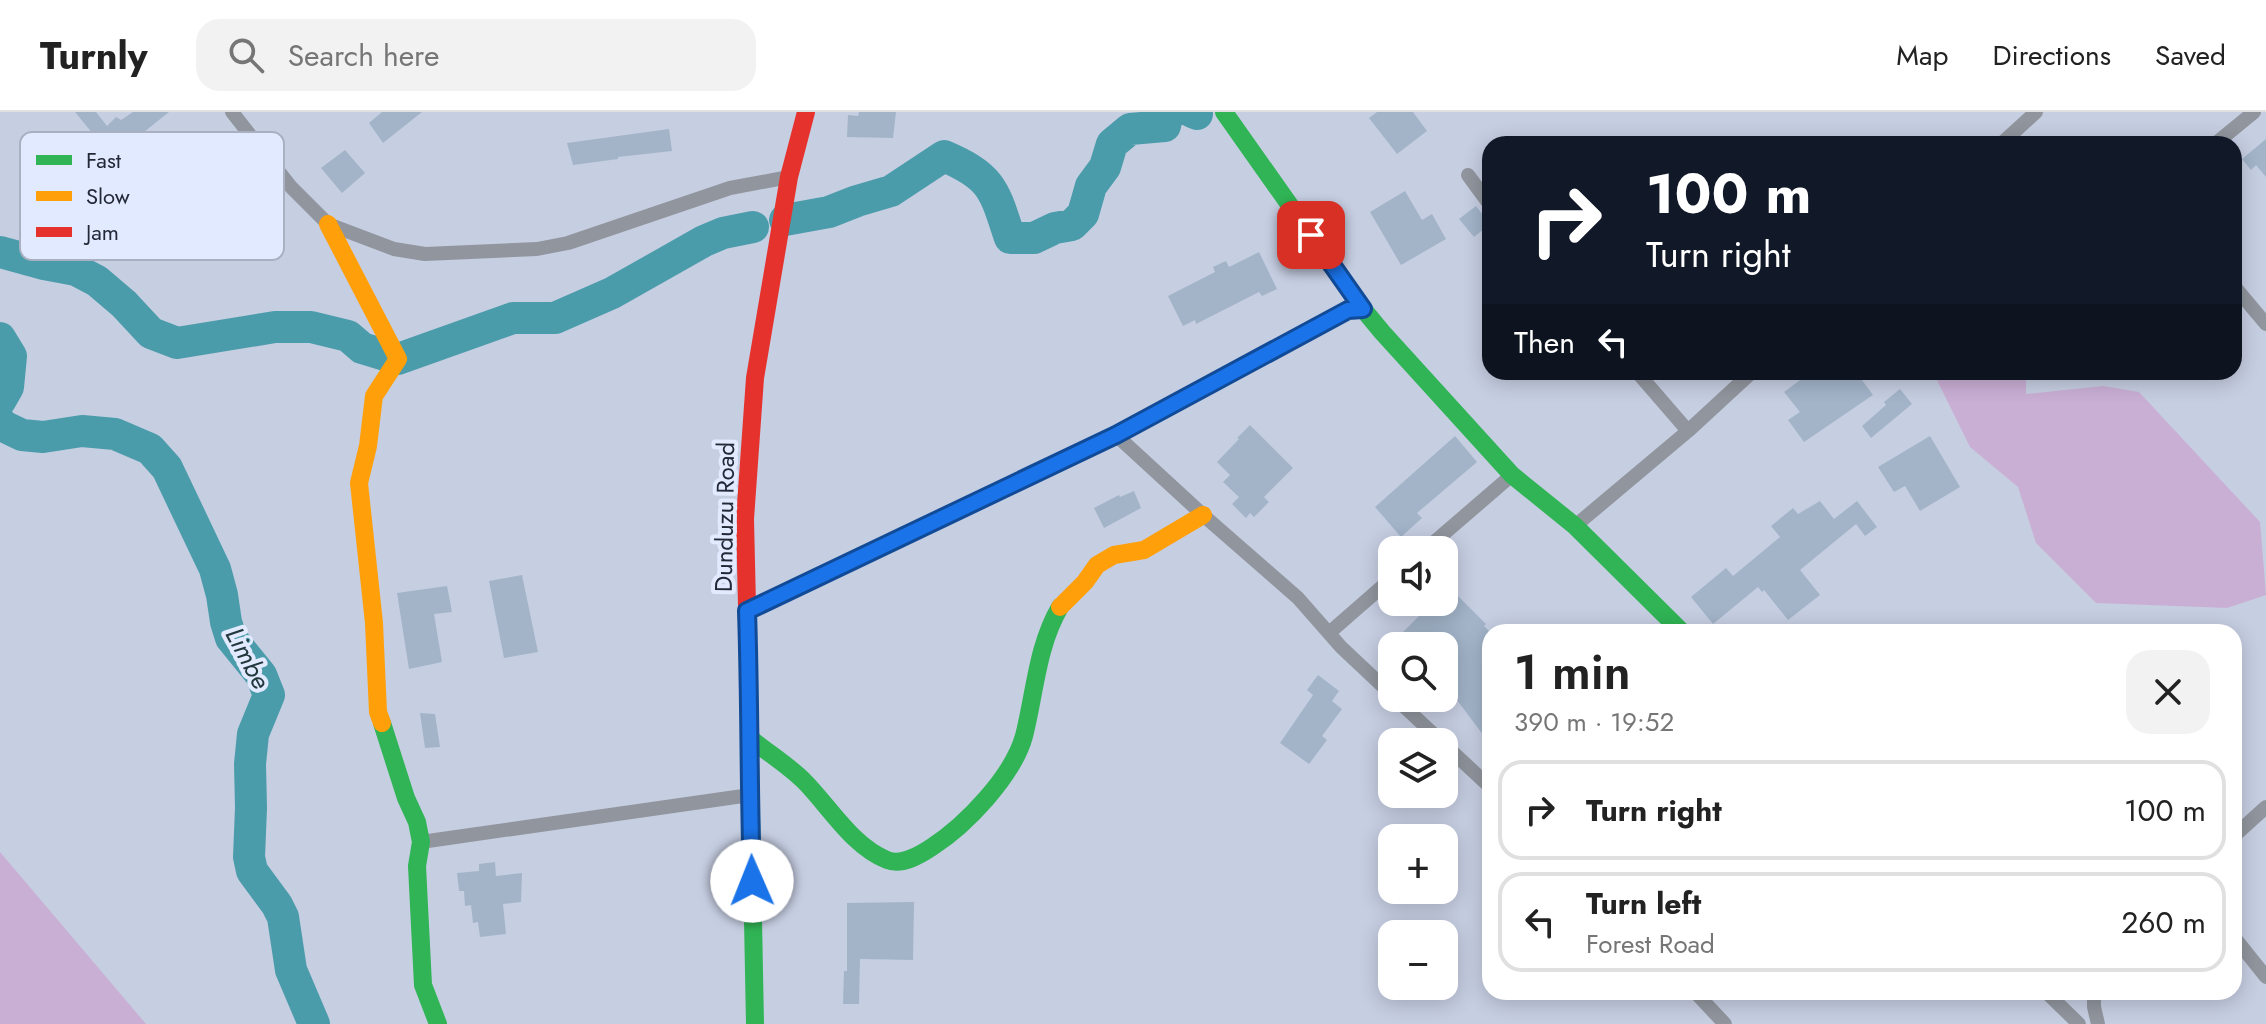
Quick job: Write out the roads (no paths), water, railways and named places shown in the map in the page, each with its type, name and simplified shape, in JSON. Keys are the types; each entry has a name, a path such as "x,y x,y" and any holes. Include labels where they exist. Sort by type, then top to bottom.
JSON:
{"street":[{"path":"232,112 248,132"},
{"name":"Dunduzu Road","path":"755,1024 745,519 755,378 789,177 806,112"},
{"path":"1224,112 1363,309 1512,475 1575,526 1674,624"},
{"path":"2010,136 2036,112"},
{"path":"2225,136 2254,112"},
{"path":"1468,175 1482,194"},
{"path":"328,224 394,249 425,254 537,249 568,243 730,188 789,177"},
{"path":"284,178 328,224 398,359 374,396 368,446 359,483 374,623 378,712 417,822 421,842 417,866 423,985 438,1024"},
{"path":"2242,296 2266,324"},
{"path":"747,611 1116,435 1348,310 1363,309"},
{"path":"1644,380 1688,431"},
{"path":"1575,526 1743,380"},
{"path":"1116,435 1298,598 1378,681"},
{"path":"1441,536 1512,475"},
{"path":"751,739 803,780 843,827 875,853 889,861 901,862 926,851 946,838 1000,784 1023,739 1039,660 1058,609 1097,565 1114,555 1144,550 1203,515"},
{"path":"1329,633 1378,590"},
{"path":"1410,712 1427,728"},
{"path":"1458,757 1482,780"},
{"path":"421,842 750,795"},
{"path":"2242,829 2266,807"},
{"path":"2242,947 2266,977"},
{"path":"1702,1000 1725,1024"},
{"path":"2054,1000 2079,1024"},
{"path":"2094,1000 2098,1024"}],"waterway":[{"path":"785,220 829,212 891,191 944,156 973,171 989,187 1010,238 1034,238 1055,228 1072,225 1083,214 1091,186 1105,167 1112,144 1130,129 1165,126 1168,112"},
{"path":"1192,112 1197,114"},
{"path":"29,260 76,270 97,281 151,333 177,343 275,327 311,327 348,336 362,348 398,359 513,318 555,318 612,293 704,241 723,233 753,227"},
{"path":"0,252 20,257"},
{"name":"Limbe","path":"0,338 11,356 8,387 0,401"},
{"name":"Limbe","path":"0,422 22,435 43,437 82,431 115,434 150,449 167,468 215,569 231,638 261,675 269,695 253,734 249,857 252,871 283,917 291,970 314,1024"}]}
